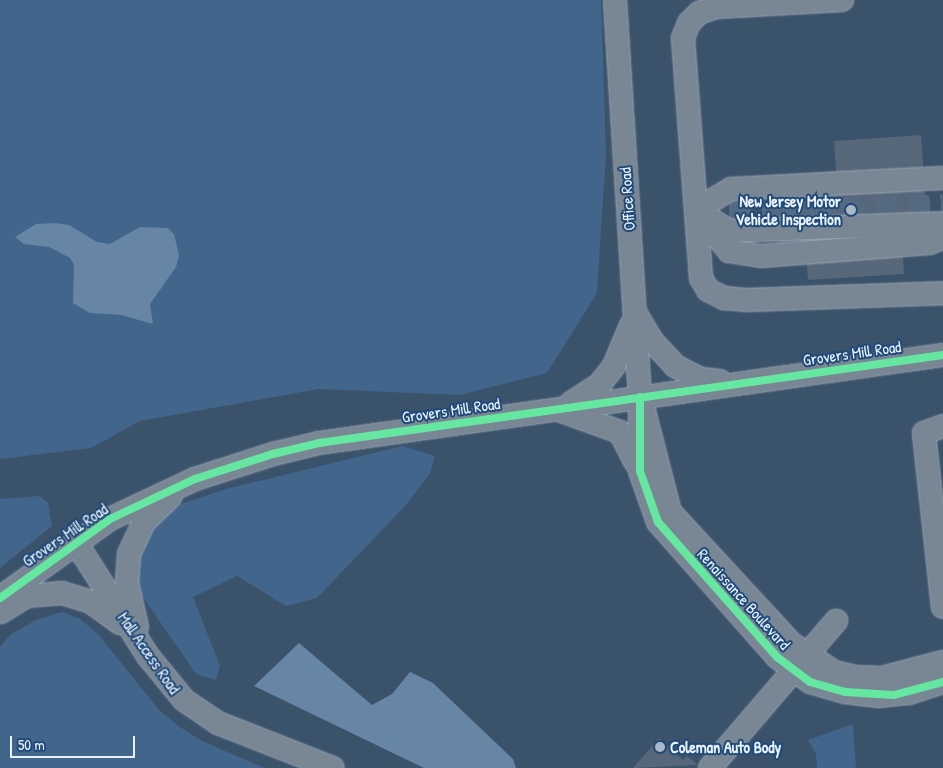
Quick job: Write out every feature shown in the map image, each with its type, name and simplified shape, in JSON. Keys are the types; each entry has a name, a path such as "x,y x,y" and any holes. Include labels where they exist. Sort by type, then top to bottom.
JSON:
{"street":[{"name":"Office Road","path":"615,0 640,397"},
{"path":"842,0 716,8 699,14 689,23 683,38 700,278 708,290 724,298 943,293"},
{"path":"696,210 732,189 943,178"},
{"path":"696,210 739,202 943,192"},
{"path":"696,210 729,231 943,223"},
{"path":"696,210 729,251 761,256 929,243 943,238"},
{"path":"634,311 652,342 675,366 701,379 743,383"},
{"path":"558,409 600,384 614,366 627,342 634,311"},
{"name":"Grovers Mill Road","path":"0,598 75,541 118,515 195,479 319,443 943,355"},
{"name":"Renaissance Boulevard","path":"640,397 640,471 651,507 668,536 800,663 826,687 866,695 894,695 943,682"},
{"name":"Renaissance Boulevard","path":"640,397 670,512 792,644 800,663"},
{"path":"558,409 620,432 640,471"},
{"path":"943,426 924,433 943,607"},
{"path":"148,656 127,589 129,554 148,517 195,479"},
{"name":"Mall Access Road","path":"75,541 148,656 175,692 205,716 333,768"},
{"path":"0,612 32,595 56,593 80,597 110,614 148,656"},
{"path":"710,768 836,621"},
{"name":"Renaissance Boulevard","path":"800,663 856,677 882,678 943,662"}],"shaded area":[{"path":"0,0 601,0 606,154 597,293 547,373 460,395 319,389 140,421 91,448 0,459"},
{"path":"55,223 69,225 97,242 110,244 140,227 168,228 174,234 179,255 176,267 150,304 153,324 121,315 90,313 73,303 74,265 70,258 49,247 24,244 15,237 36,224"},
{"path":"402,446 435,456 430,473 407,504 317,598 286,606 237,576 193,597 220,666 216,680 196,674 138,590 134,557 154,525 178,505 226,489"},
{"path":"40,496 48,503 52,526 0,568 0,499"},
{"path":"62,612 80,619 98,634 160,711 180,727 202,741 265,768 0,768 0,647 11,634 36,620"},
{"path":"299,643 372,705 392,694 410,672 433,683 513,759 516,768 424,768 254,686"},
{"path":"853,724 856,768 817,768 816,754 808,740"}],"building":[{"name":"New Jersey Motor Vehicle Inspection","path":"921,135 928,235 902,237 904,274 808,280 805,240 778,242 773,176 836,171 834,141"},
{"name":"Coleman Auto Body","path":"659,738 683,760 687,756 698,765 633,768"}],"tunnel":[{"path":"696,210 776,213 943,205"}],"cycle path":[{"path":"0,598 110,519 195,479 273,454 319,443 943,355"},
{"path":"640,397 640,471 658,522 777,657 810,682 845,692 894,695 943,682"}],"place":[{"name":"New Jersey Motor Vehicle Inspection","path":"851,210"},
{"name":"Coleman Auto Body","path":"660,747"}]}
